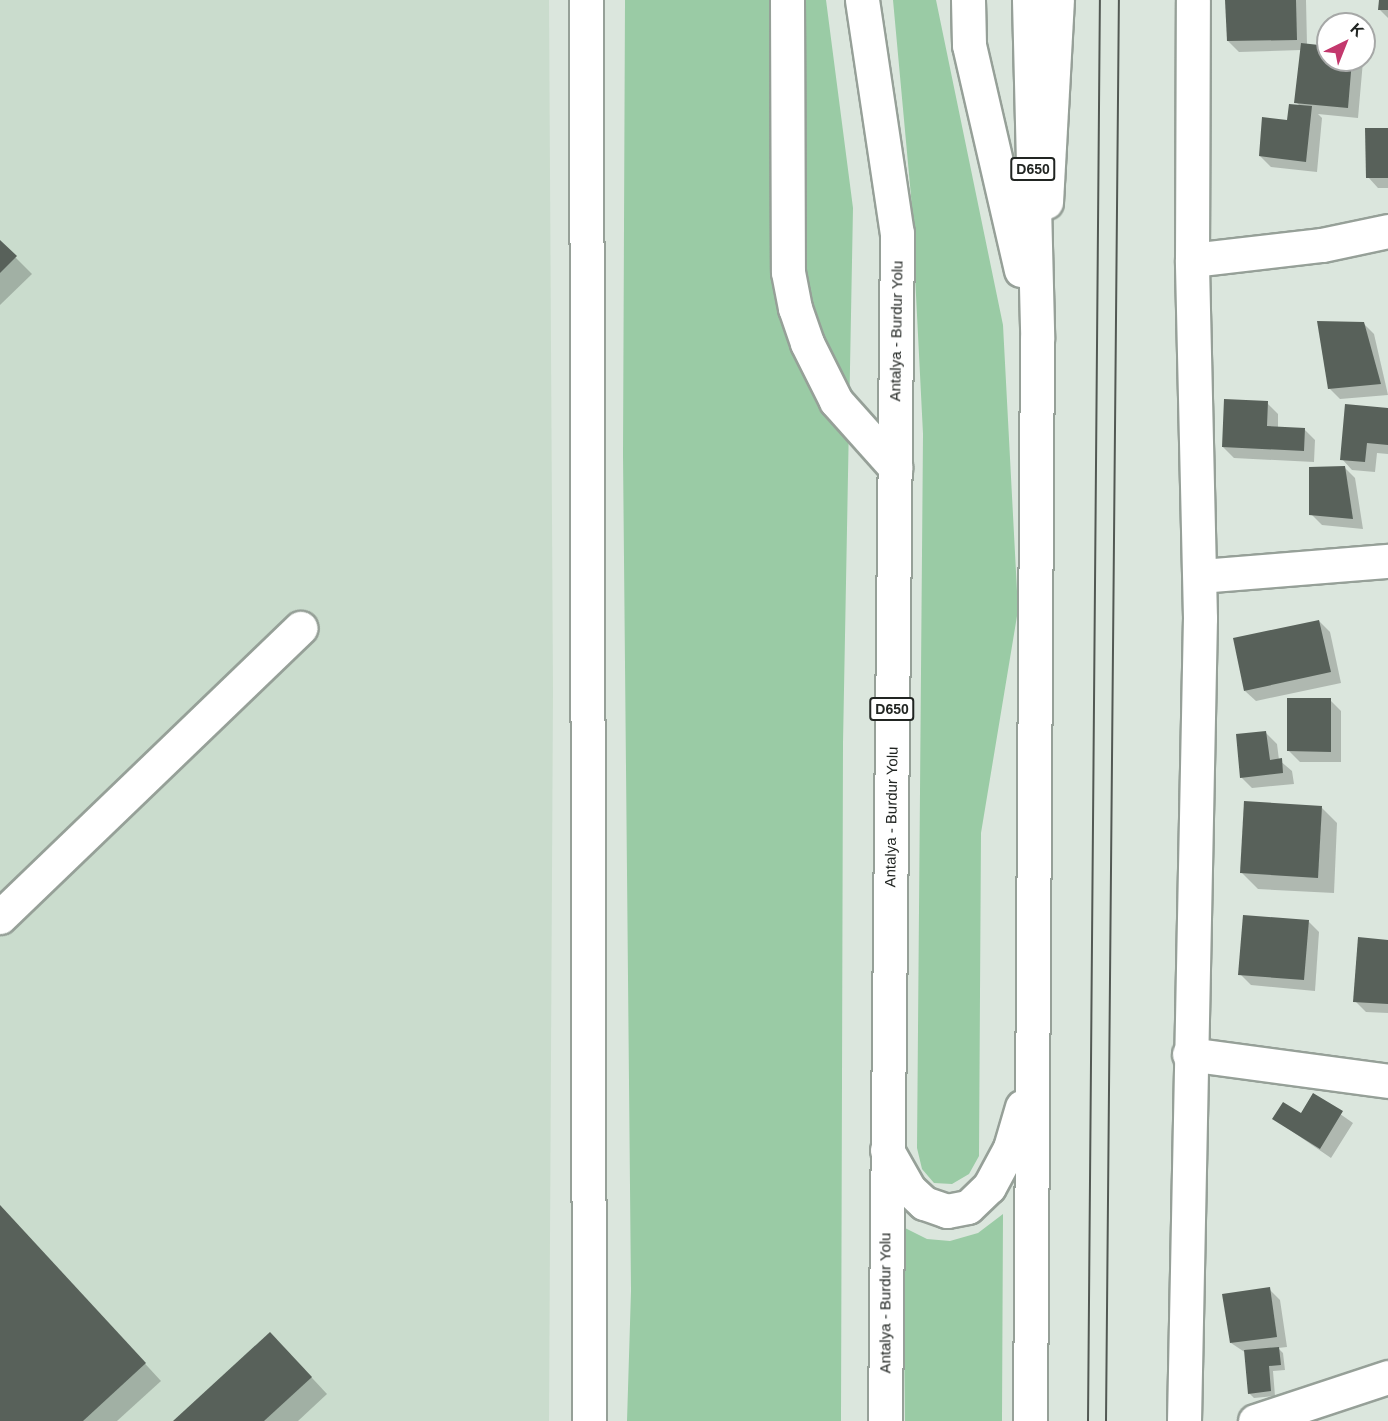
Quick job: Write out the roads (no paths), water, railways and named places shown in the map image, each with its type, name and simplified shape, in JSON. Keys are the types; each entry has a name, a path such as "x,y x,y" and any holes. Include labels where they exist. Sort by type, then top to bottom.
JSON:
{"main road":[{"path":"586,0 589,1421"},
{"path":"787,0 788,272 795,308 807,343 836,401 895,467"},
{"name":"Antalya - Burdur Yolu","path":"862,0 897,233 885,1421"},
{"path":"968,0 969,45 1037,339"},
{"name":"D650","path":"1029,0 1037,339 1030,1421"},
{"path":"1037,339 1057,0"},
{"path":"1184,1421 1189,1054 1200,576 1192,260 1193,0"},
{"path":"1192,260 1322,245 1388,231"},
{"path":"1200,576 1388,561"},
{"path":"0,918 300,628"},
{"path":"1189,1054 1388,1081"},
{"path":"886,1148 909,1189 924,1203 947,1211 968,1207 989,1187 1010,1148 1032,1072"},
{"path":"1255,1421 1388,1377"}],"tram line":[{"path":"1088,1421 1100,0"},
{"path":"1106,1421 1119,0"}]}
